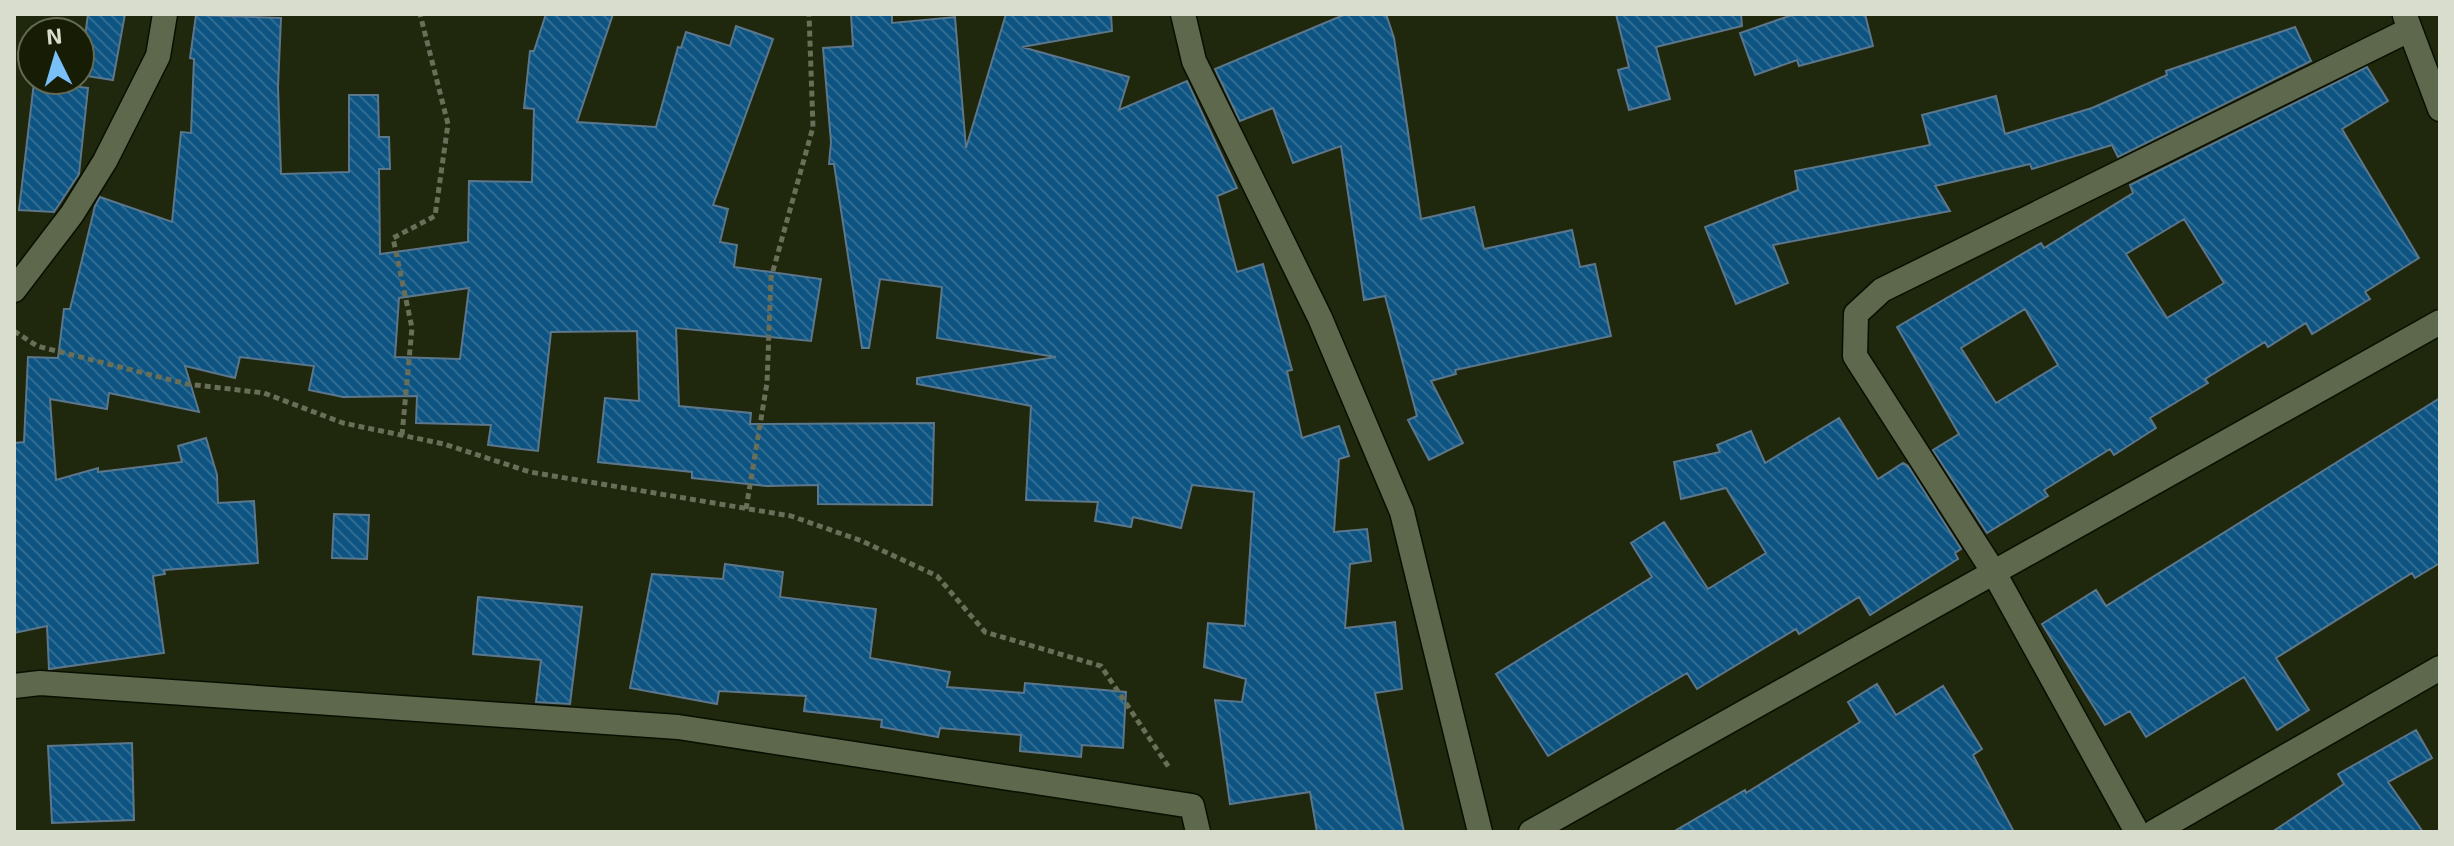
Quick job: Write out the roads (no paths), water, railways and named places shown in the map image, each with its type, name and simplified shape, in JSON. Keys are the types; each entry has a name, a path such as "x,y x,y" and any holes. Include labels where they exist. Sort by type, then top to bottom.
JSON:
{"street":[{"path":"14,290 72,214 105,161 158,56 165,14"},
{"path":"1183,14 1194,61 1320,318 1402,512 1480,832"},
{"path":"2137,832 1993,571 1855,356 1856,314 1882,290 2407,22 2440,109"},
{"path":"1531,832 2440,322"},
{"path":"2154,832 2440,668"},
{"path":"14,686 40,683 678,727 1192,806 1198,832"}]}
